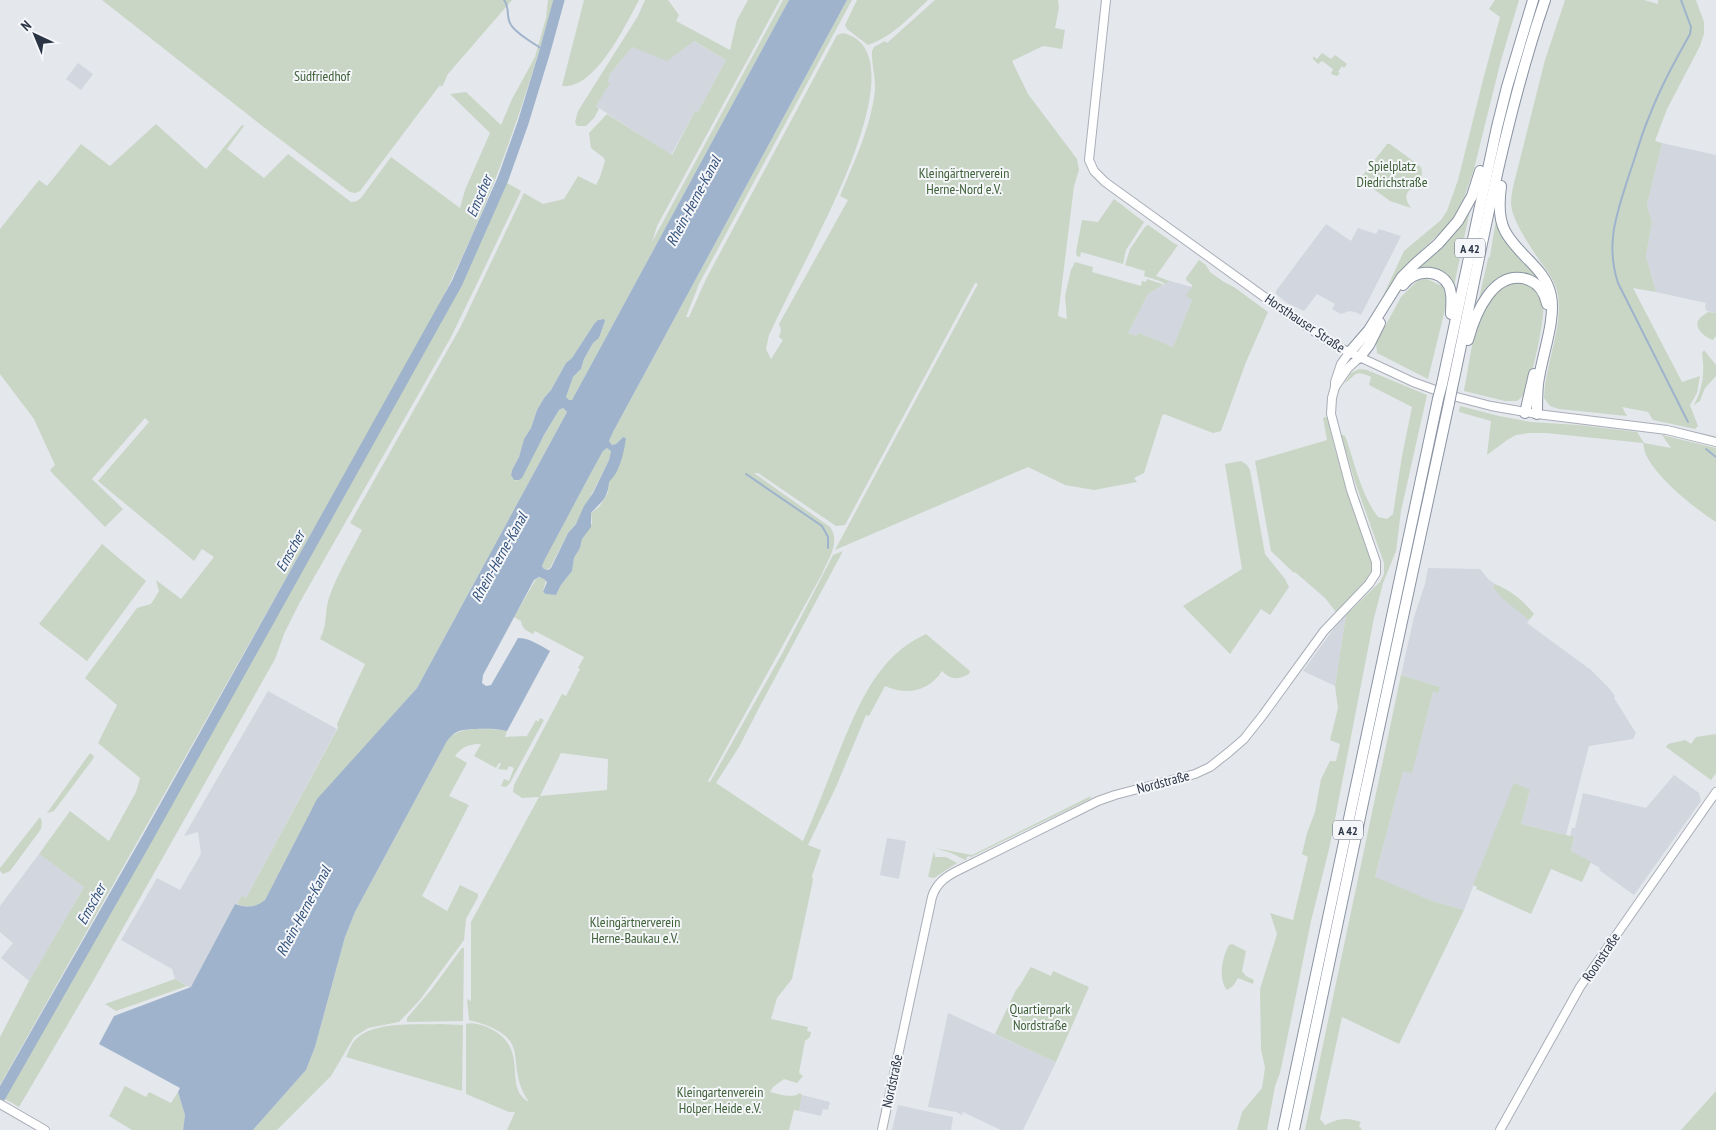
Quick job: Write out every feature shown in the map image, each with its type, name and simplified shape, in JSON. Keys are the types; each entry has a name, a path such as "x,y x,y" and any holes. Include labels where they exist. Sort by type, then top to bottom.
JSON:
{"highway":[{"name":"A 42","path":"1283,1130 1497,127 1509,78 1533,0"},
{"name":"A 42","path":"1294,1130 1506,136 1527,57 1545,0"},
{"path":"1354,355 1402,277 1444,239 1465,210 1478,180 1488,139 1497,127"},
{"path":"1506,136 1510,142 1499,197 1500,215 1509,237 1543,274 1552,298 1552,314 1538,383 1537,414"},
{"path":"1354,355 1369,345 1405,282 1419,273 1432,273 1438,275 1446,283 1451,293 1451,314 1441,360 1444,370"},
{"path":"1453,384 1461,373 1470,332 1486,297 1500,283 1509,279 1519,278 1533,282 1544,294 1547,302 1547,311 1525,412"}],"street":[{"name":"Horsthauser Straße","path":"1106,0 1089,148 1089,160 1094,171 1105,182 1336,346 1413,382 1450,395 1491,406 1537,414 1667,430 1716,442"},
{"name":"Nordstraße","path":"882,1130 932,898 937,886 957,871 1098,801 1195,774 1216,763 1244,739 1324,630 1369,584 1376,572 1376,562 1351,490 1334,429 1331,409 1335,387 1354,355"},
{"name":"Roonstraße","path":"1500,1130 1580,987 1716,792"},
{"path":"0,1104 45,1130"}],"shaded area":[{"path":"693,41 726,60 698,112 695,111 671,155 596,106 609,84 610,74 632,47 667,60"},
{"path":"78,63 93,74 81,90 66,79"},
{"path":"1662,143 1716,155 1716,313 1707,311 1705,308 1706,303 1656,292 1646,256 1652,222 1647,205"},
{"path":"1326,224 1351,241 1358,228 1376,234 1379,229 1401,236 1361,315 1349,311 1341,314 1332,309 1335,304 1317,294 1304,311 1287,303 1276,294 1276,291"},
{"path":"1170,281 1192,287 1192,300 1173,347 1139,333 1136,336 1128,333 1148,294"},
{"path":"1428,568 1480,569 1495,584 1493,587 1529,620 1527,623 1591,670 1608,687 1636,733 1633,739 1589,746 1566,835 1521,824 1530,790 1490,843 1464,910 1432,901 1375,878 1403,770 1412,772 1433,692 1440,687 1401,675 1414,617 1425,584"},
{"path":"1346,615 1335,686 1303,671"},
{"path":"268,691 337,729 246,898 241,896 237,904 235,904 191,988 175,979 172,969 121,940 157,878 180,890 201,854 198,832 184,836"},
{"path":"1674,775 1699,793 1701,801 1634,895 1599,870 1600,868 1571,851 1574,838 1570,836 1572,828 1575,828 1583,793 1646,808"},
{"path":"887,838 906,841 899,879 880,875"},
{"path":"39,854 84,887 29,981 1,958 13,943 0,932 0,906"},
{"path":"948,1013 1056,1062 1023,1130 1001,1130 963,1112 964,1116 956,1112 928,1107"},
{"path":"802,1095 830,1102 828,1110 823,1109 821,1116 799,1111"},
{"path":"898,1105 953,1117 951,1130 892,1130"}],"green space":[{"name":"Südfriedhof","path":"102,0 512,0 448,74 442,87 440,85 360,191 355,193 350,192 261,125"},
{"path":"548,0 554,0 533,70 498,172 485,206 442,300 0,1085 0,1037 29,981 84,887 39,854 70,811 109,841 136,792 140,778 98,743 117,705 85,678 137,608 151,604 159,591 156,580 181,599 214,557 202,549 194,561 98,481 149,422 145,418 92,479 123,509 105,527 50,470 55,465 34,419 0,374 0,229 39,180 47,186 81,144 110,166 156,124 206,169 242,125 244,126 227,149 264,178 288,154 351,202 361,198 391,157 460,208 465,190 490,133 450,94 466,92 501,125 512,99 535,57 546,18"},
{"path":"584,0 639,0 617,40 597,67 586,78 574,85 562,86"},
{"path":"645,0 668,0 679,15 676,21 730,50 737,20 748,0 780,0 657,226 652,242 783,0 789,0 572,400 566,397 573,377 581,369 593,343 599,338 605,321 600,319 594,324 572,358 566,363 537,410 531,428 524,439 519,457 511,472 512,477 517,481 559,410 563,408 567,412 417,688 327,789 312,809 265,900 252,907 237,904 241,896 246,898 338,728 337,724 365,664 320,639 332,589 362,530 350,523 460,328 524,193 543,204 564,199 578,176 596,185 605,161 604,158 591,148 589,133 607,114 672,155 695,111 698,112 726,60 694,41 667,61 632,47 610,74 608,82 610,83 596,106 599,109 594,118 586,126 577,126 575,122 578,111 638,16"},
{"path":"847,0 852,0 699,284 686,317 689,317 706,279 837,35 843,33 863,46 871,68 870,98 849,167 835,200 769,335 766,349 771,359 783,340 779,337 781,330 779,324 848,200 840,196 861,144 873,104 875,85 872,51 874,47 885,41 887,43 935,0 1058,0 1059,8 1055,28 1065,30 1062,49 1043,46 1012,61 1028,94 1077,159 1079,170 1074,186 1058,316 1067,319 1065,296 1071,270 1075,262 1093,267 1092,272 1141,286 1142,281 1146,282 1147,279 1162,284 1148,294 1128,333 1136,336 1139,333 1173,347 1192,300 1186,296 1192,285 1186,278 1199,260 1206,265 1210,272 1268,312 1246,362 1221,431 1213,433 1164,414 1144,473 1134,478 1137,482 1094,490 1065,485 1028,467 835,550 978,284 975,283 845,525 836,526 758,473 754,473 830,527 833,533 834,545 822,574 708,781 710,782 783,652 833,555 843,551 739,747 716,783 803,841 862,700 871,684 894,655 926,634 970,671 965,676 955,678 948,676 942,671 931,683 917,690 901,691 885,686 869,716 866,715 836,787 808,845 821,850 812,876 813,880 792,979 777,998 771,1019 808,1027 807,1031 811,1032 810,1037 805,1041 799,1073 803,1076 797,1083 784,1079 773,1087 770,1092 785,1096 793,1096 800,1093 802,1095 799,1111 794,1110 789,1130 507,1130 515,1112 509,1112 466,1094 466,1024 469,1023 489,1028 502,1036 513,1056 517,1087 521,1095 529,1102 521,1088 515,1053 511,1043 504,1035 491,1027 469,1020 467,999 471,1001 471,922 539,797 522,798 513,792 514,785 562,694 566,696 584,657 535,631 533,634 529,632 524,628 521,621 514,617 536,579 541,577 546,580 543,592 556,595 572,571 574,558 580,548 582,539 592,523 591,513 599,507 608,493 609,482 626,438 623,437 616,444 612,445 609,441","holes":["561,753 608,759 607,790 540,796"]},
{"path":"857,0 928,0 893,32 868,45 847,29 845,25"},
{"path":"1495,0 1519,0 1501,60 1474,169 1464,198 1446,227 1399,272 1378,307 1404,251 1441,220 1447,211 1458,180 1500,17 1489,9"},
{"path":"1565,0 1644,0 1658,4 1658,0 1696,0 1704,22 1704,34 1700,46 1667,109 1655,141 1662,143 1647,205 1652,222 1646,256 1656,292 1633,288 1682,382 1700,376 1697,393 1690,405 1698,426 1695,429 1653,420 1648,412 1622,407 1627,416 1559,409 1550,406 1544,398 1547,372 1558,321 1557,289 1517,224 1511,201 1545,60"},
{"path":"1322,53 1331,59 1335,55 1347,64 1344,68 1342,66 1337,76 1331,74 1333,69 1322,61 1318,64 1313,59 1313,56 1317,59"},
{"name":"Spielplatz Diedrichstraße","path":"1387,144 1390,144 1421,167 1422,175 1420,180 1407,195 1411,208 1390,201 1360,179"},
{"path":"507,183 521,191 451,337 300,602 284,634 275,659 92,983 19,1107 5,1099 461,285"},
{"path":"1114,199 1144,222 1126,250 1123,264 1081,252 1080,257 1077,256 1076,252 1082,220 1098,222"},
{"path":"1470,210 1454,286 1411,271"},
{"path":"1496,220 1499,220 1545,284 1518,276 1478,303 1490,256"},
{"path":"1148,225 1178,245 1156,276 1170,281 1165,284 1144,276 1145,271 1125,265 1130,249"},
{"path":"1427,279 1442,286 1448,297 1428,379 1377,353 1376,343 1401,297 1418,280"},
{"path":"1518,283 1534,289 1543,304 1537,349 1531,377 1525,393 1517,401 1505,401 1464,391 1475,333 1486,304 1495,293 1506,285"},
{"path":"1708,312 1716,313 1716,336 1713,340 1700,331 1697,324 1698,320"},
{"path":"1704,350 1716,365 1716,376 1705,388 1700,401 1694,405 1703,380 1702,353"},
{"path":"1359,369 1367,370 1427,395 1401,511 1396,551 1383,583 1374,618 1330,845 1311,921 1267,1130 1237,1130 1242,1112 1262,1088 1265,1068 1261,1049 1260,989 1277,934 1270,913 1293,920 1308,857 1302,854 1315,812 1321,779 1330,761 1336,761 1340,744 1330,740 1338,708 1335,686 1346,615 1380,582 1384,574 1384,563 1355,482 1341,435 1344,435 1346,438 1367,499 1378,517 1387,519 1393,514 1412,407 1369,385 1371,377 1361,373 1356,374 1344,384 1351,373"},
{"path":"1460,406 1531,422 1579,425 1637,432 1644,443 1671,448 1662,435 1716,448 1716,522 1697,509 1667,483 1651,464 1644,450 1643,443 1529,433 1516,435 1487,455 1491,421 1459,412"},
{"path":"1323,418 1328,418 1337,456 1373,566 1364,585 1336,612 1325,598 1271,551 1255,461 1327,440"},
{"path":"607,448 611,452 609,460 578,521 568,533 550,568 545,570 542,566 545,558 603,451"},
{"path":"1241,461 1250,470 1265,554 1289,587 1270,615 1261,609 1230,654 1183,606 1242,569 1225,464"},
{"path":"102,544 146,581 87,661 39,624"},
{"path":"1495,584 1526,604 1534,614 1529,620 1503,599 1493,587"},
{"path":"1401,675 1440,687 1438,693 1433,692 1412,773 1403,771 1375,877 1432,901 1464,910 1399,1044 1342,1017 1320,1119 1325,1125 1343,1119 1356,1120 1361,1122 1359,1126 1362,1130 1305,1130"},
{"path":"540,718 544,720 510,783 506,787 501,786 504,779 509,781 514,768 509,766 507,770 498,769 501,764 499,763 496,768 474,756 481,744 466,746 455,756 467,763 449,796 469,805 422,896 447,911 460,885 478,894 466,919 464,940 419,1001 399,1022 368,1028 354,1037 331,1076 277,1130 253,1130 306,1070 315,1047 345,937 355,912 448,739 460,732 475,729 505,730 507,731 505,737 527,736 536,720 538,722"},
{"path":"1716,734 1716,773 1711,780 1666,747 1668,744 1685,740 1691,744 1696,737"},
{"path":"90,753 94,756 93,759 54,811 47,813"},
{"path":"1514,783 1530,790 1521,824 1574,837 1571,851 1591,862 1582,882 1551,869 1531,914 1476,889 1477,887 1473,885"},
{"path":"1091,796 1090,799 971,857 969,856 965,860 935,848 972,855"},
{"path":"40,817 42,822 41,829 10,871 3,874 0,868"},
{"path":"934,851 935,857 946,857 957,863 934,878 928,877"},
{"path":"1232,944 1246,951 1242,971 1246,976 1254,980 1253,984 1238,978 1233,986 1227,990 1224,985 1222,968 1229,945"},
{"path":"462,948 464,948 463,1021 407,1022 407,1018 431,990"},
{"name":"Quartierpark Nordstraße","path":"1031,967 1051,976 1053,971 1089,987 1056,1062 995,1034 1016,990"},
{"path":"175,979 187,986 116,1011 105,1004"},
{"path":"408,1024 463,1025 462,1091 346,1057 356,1039 373,1029"},
{"path":"125,1086 146,1097 149,1092 171,1103 178,1092 185,1115 183,1130 132,1130 109,1116"},
{"path":"1716,1091 1716,1130 1681,1130"}],"water":[{"name":"Rhein-Herne-Kanal","path":"789,0 847,0 613,432 609,441 612,445 616,444 623,437 626,438 621,462 609,482 606,496 591,513 591,527 582,539 580,548 574,558 572,571 556,595 543,592 547,582 544,579 539,577 534,580 483,675 482,683 486,686 491,685 518,638 531,641 550,651 507,731 490,729 464,730 455,733 447,741 355,912 345,937 315,1047 306,1070 253,1130 183,1130 185,1115 178,1092 180,1088 99,1044 114,1016 191,987 235,904 251,906 258,905 265,900 317,799 417,688 567,412 563,408 559,410 522,478 514,480 511,475 512,470 537,410 566,363 572,358 594,324 598,320 604,319 599,338 593,343 581,369 573,377 566,397 572,400","holes":["607,448 611,451 609,460 576,524 568,533 551,568 548,570 544,569 542,566 545,559 603,451"]}],"waterway":[{"path":"504,0 512,27 545,51"},
{"name":"Emscher","path":"0,1097 147,839 457,283 503,179 523,123 559,0"},
{"path":"1681,0 1691,27 1690,34 1673,64 1643,131 1617,215 1614,228 1613,255 1618,283 1688,422"},
{"path":"1706,449 1716,457"},
{"path":"746,474 822,526 828,537 828,548"}],"park label":[{"name":"Kleingärtnerverein Herne-Nord e.V.","path":"964,182"},
{"name":"Kleingärtnerverein Herne-Baukau e.V.","path":"635,930"},
{"name":"Kleingartenverein Holper Heide e.V.","path":"720,1100"}]}
